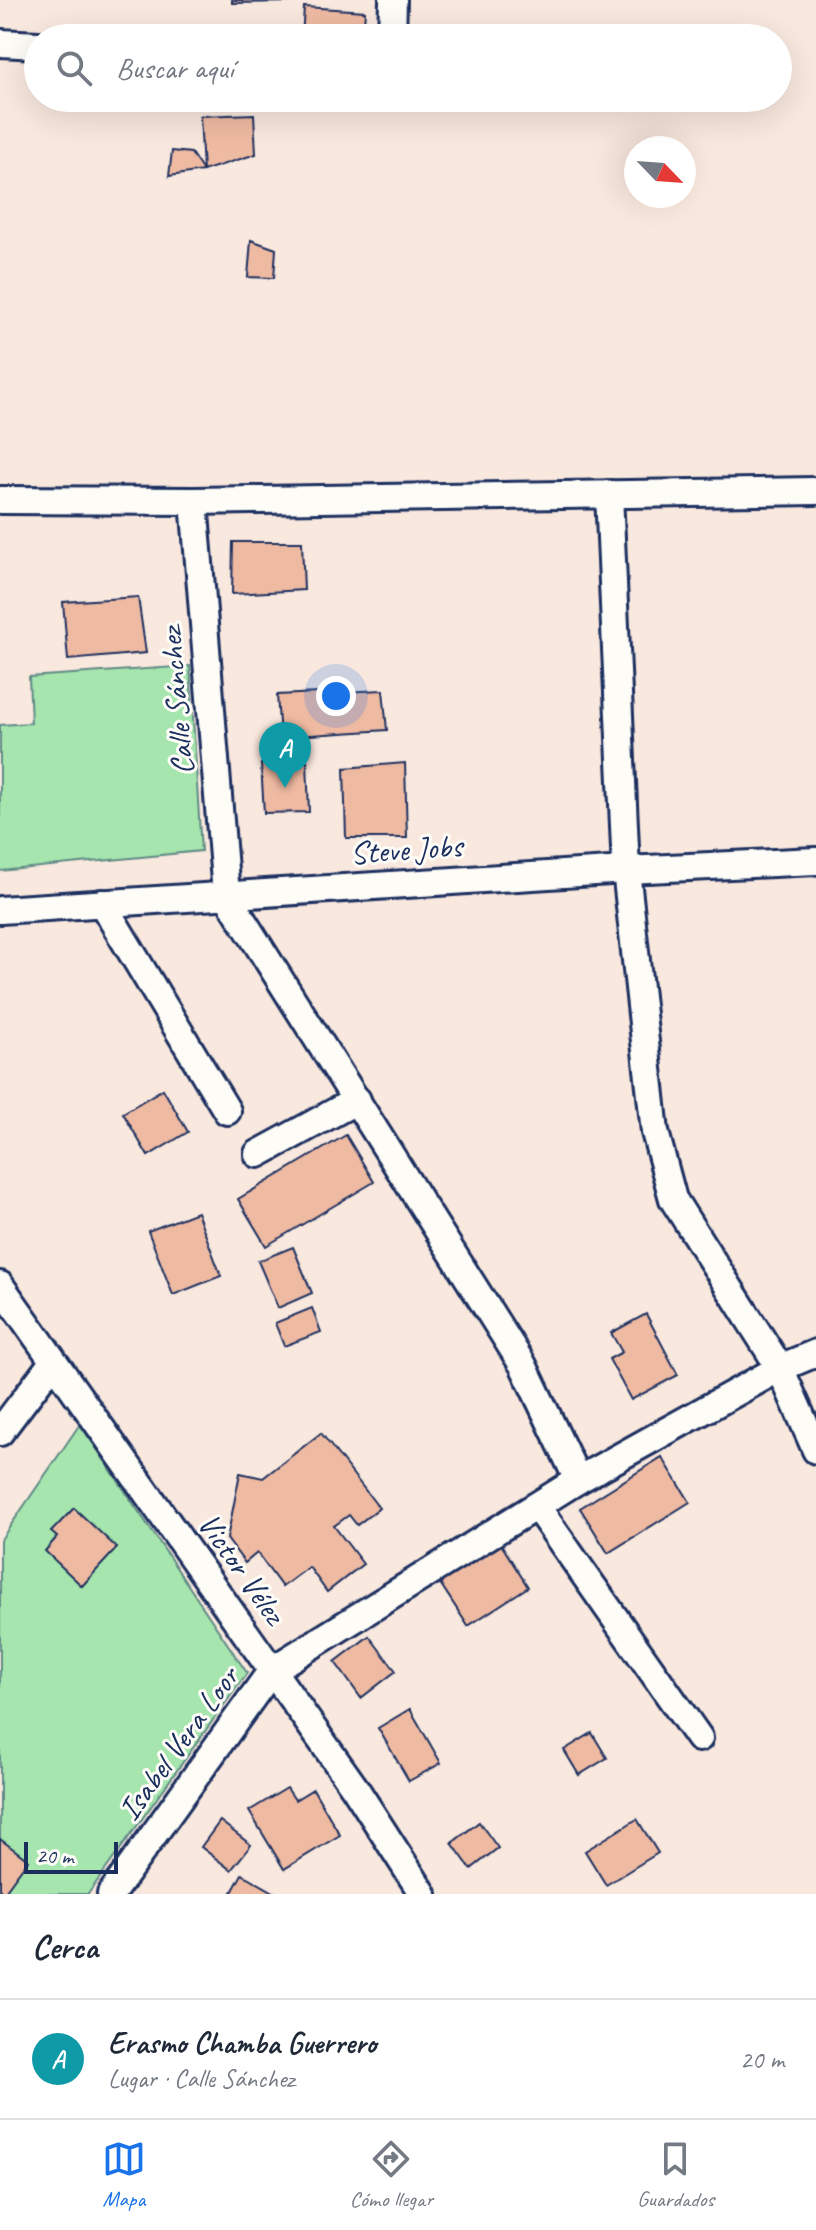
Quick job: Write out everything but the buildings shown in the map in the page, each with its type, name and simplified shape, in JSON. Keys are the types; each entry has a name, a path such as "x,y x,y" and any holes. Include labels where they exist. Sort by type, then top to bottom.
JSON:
{"street":[{"path":"392,24 393,0"},
{"path":"0,43 24,44"},
{"path":"0,500 194,501 816,491"},
{"path":"609,494 626,870 655,1132 673,1199 780,1368 816,1450"},
{"name":"Calle Sánchez","path":"194,501 226,894"},
{"name":"Steve Jobs","path":"0,910 226,894 816,861"},
{"path":"226,894 523,1365 578,1480"},
{"path":"102,903 227,1111"},
{"path":"258,1154 357,1100"},
{"name":"Victor Vélez","path":"0,1285 355,1788 423,1894"},
{"path":"272,1670 578,1480 780,1368 816,1353"},
{"path":"0,1432 53,1362"},
{"path":"537,1507 699,1738"},
{"name":"Isabel Vera Loor","path":"111,1894 272,1670"}],"green space":[{"path":"190,666 201,851 0,871 0,725 31,723 29,677"},
{"path":"80,1424 247,1673 88,1894 0,1894 0,1541"}],"place":[{"name":"Erasmo Chamba Guerrero","path":"285,788"}]}
